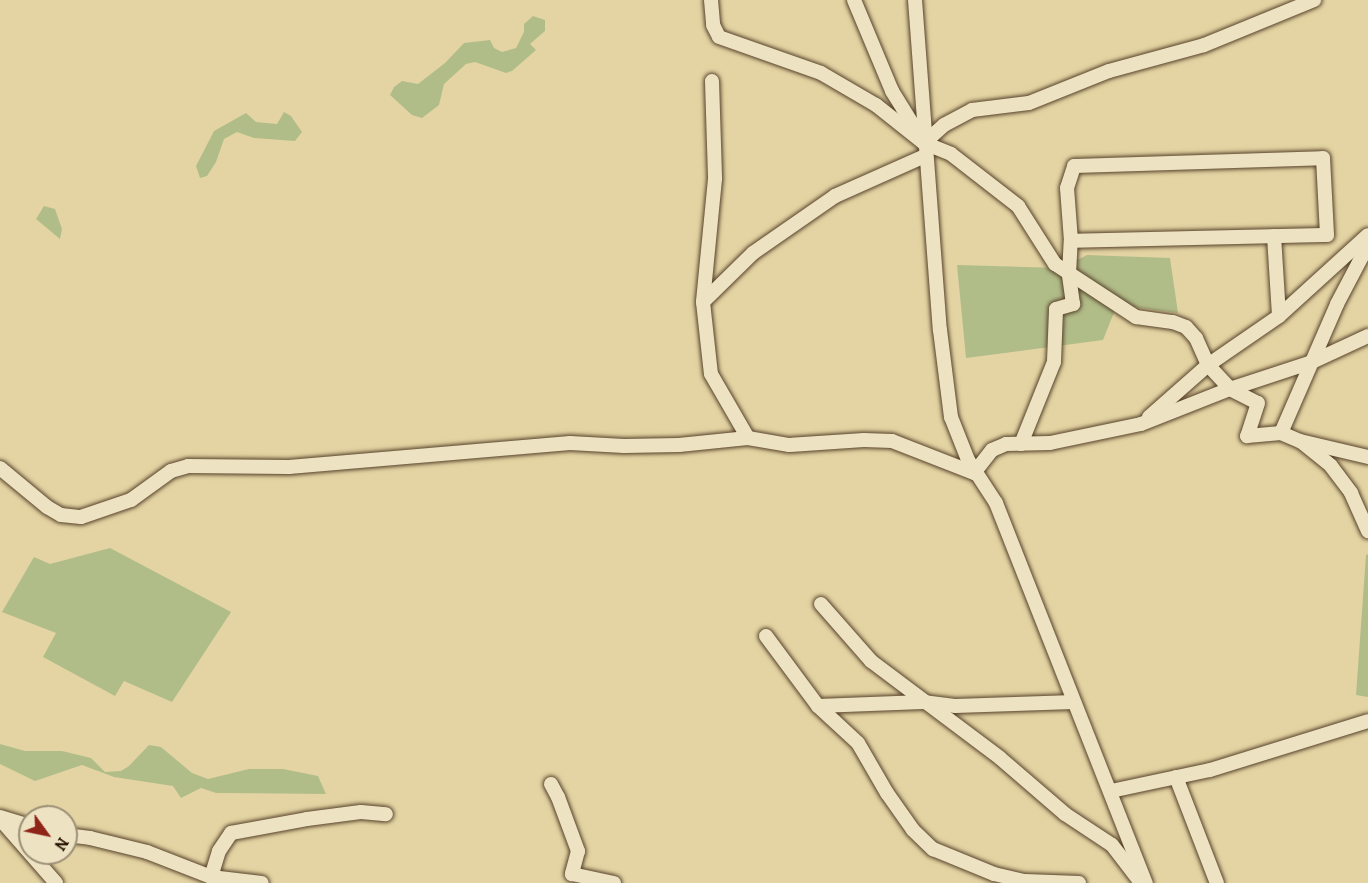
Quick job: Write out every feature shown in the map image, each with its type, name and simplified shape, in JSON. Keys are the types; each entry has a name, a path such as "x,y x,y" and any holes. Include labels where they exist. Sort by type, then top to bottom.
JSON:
{"street":[{"path":"711,0 713,25 719,36 821,73 876,105 925,149 951,154 1018,206 1055,264 1136,317 1173,322 1186,327 1196,338 1208,365 1230,389 1258,403 1247,436 1281,432 1300,441 1368,457"},
{"path":"855,0 892,91 925,149"},
{"path":"915,0 925,149 945,380 951,417 959,443 974,472 996,503 1111,791 1144,883"},
{"path":"703,302 753,253 835,196 925,149 944,125 972,110 1029,103 1109,71 1203,45 1314,0"},
{"path":"712,81 715,179 703,302 711,374 748,438"},
{"path":"1021,444 1054,362 1056,309 1073,304 1069,274 1071,241 1067,188 1074,166 1323,158 1327,235 1071,241"},
{"path":"1141,424 1208,365 1279,316 1368,235"},
{"path":"1274,236 1279,316"},
{"path":"1281,432 1337,304 1368,245"},
{"path":"974,472 992,450 1006,444 1050,443 1141,424 1230,389 1312,362 1368,336"},
{"path":"0,468 47,507 61,515 81,517 131,500 171,471 188,466 289,467 570,443 679,445 748,438 789,445 864,440 892,441 974,472"},
{"path":"1300,441 1331,466 1351,493 1368,531"},
{"path":"820,604 870,661 1000,758 1065,814 1112,845 1144,883"},
{"path":"766,636 818,706 858,743 893,802 913,830 933,849 996,879 1079,883"},
{"path":"818,706 923,702 955,706 1074,702"},
{"path":"1111,791 1210,770 1368,721"},
{"path":"1176,777 1216,883"},
{"path":"551,784 578,851 572,874 614,883"},
{"path":"210,877 219,851 231,833 361,812 386,814"},
{"path":"0,818 18,823"},
{"path":"0,818 56,883"},
{"path":"78,836 147,852 210,877 262,883"}],"green space":[{"path":"533,16 545,20 545,31 530,44 536,50 512,71 506,73 475,62 466,64 444,84 439,105 422,118 412,115 390,95 394,87 402,81 418,84 445,63 464,43 490,40 494,48 502,52 516,48 524,32 524,24"},
{"path":"284,112 291,116 302,132 295,141 254,138 237,132 224,139 216,162 207,176 200,178 196,166 214,131 246,113 256,122 277,124"},
{"path":"44,206 55,209 62,229 60,239 36,219"},
{"path":"1087,255 1170,258 1178,313 1117,305 1103,340 966,358 957,265 1061,268"},
{"path":"110,548 231,612 172,702 124,681 115,696 43,657 56,633 2,612 34,557 50,564"},
{"path":"1368,554 1368,697 1356,695 1366,555"},
{"path":"0,744 25,751 62,751 91,758 105,772 121,771 149,745 161,747 192,773 208,779 249,769 283,769 318,776 326,794 216,793 201,788 181,798 173,786 114,777 82,765 35,781 0,764"}]}
